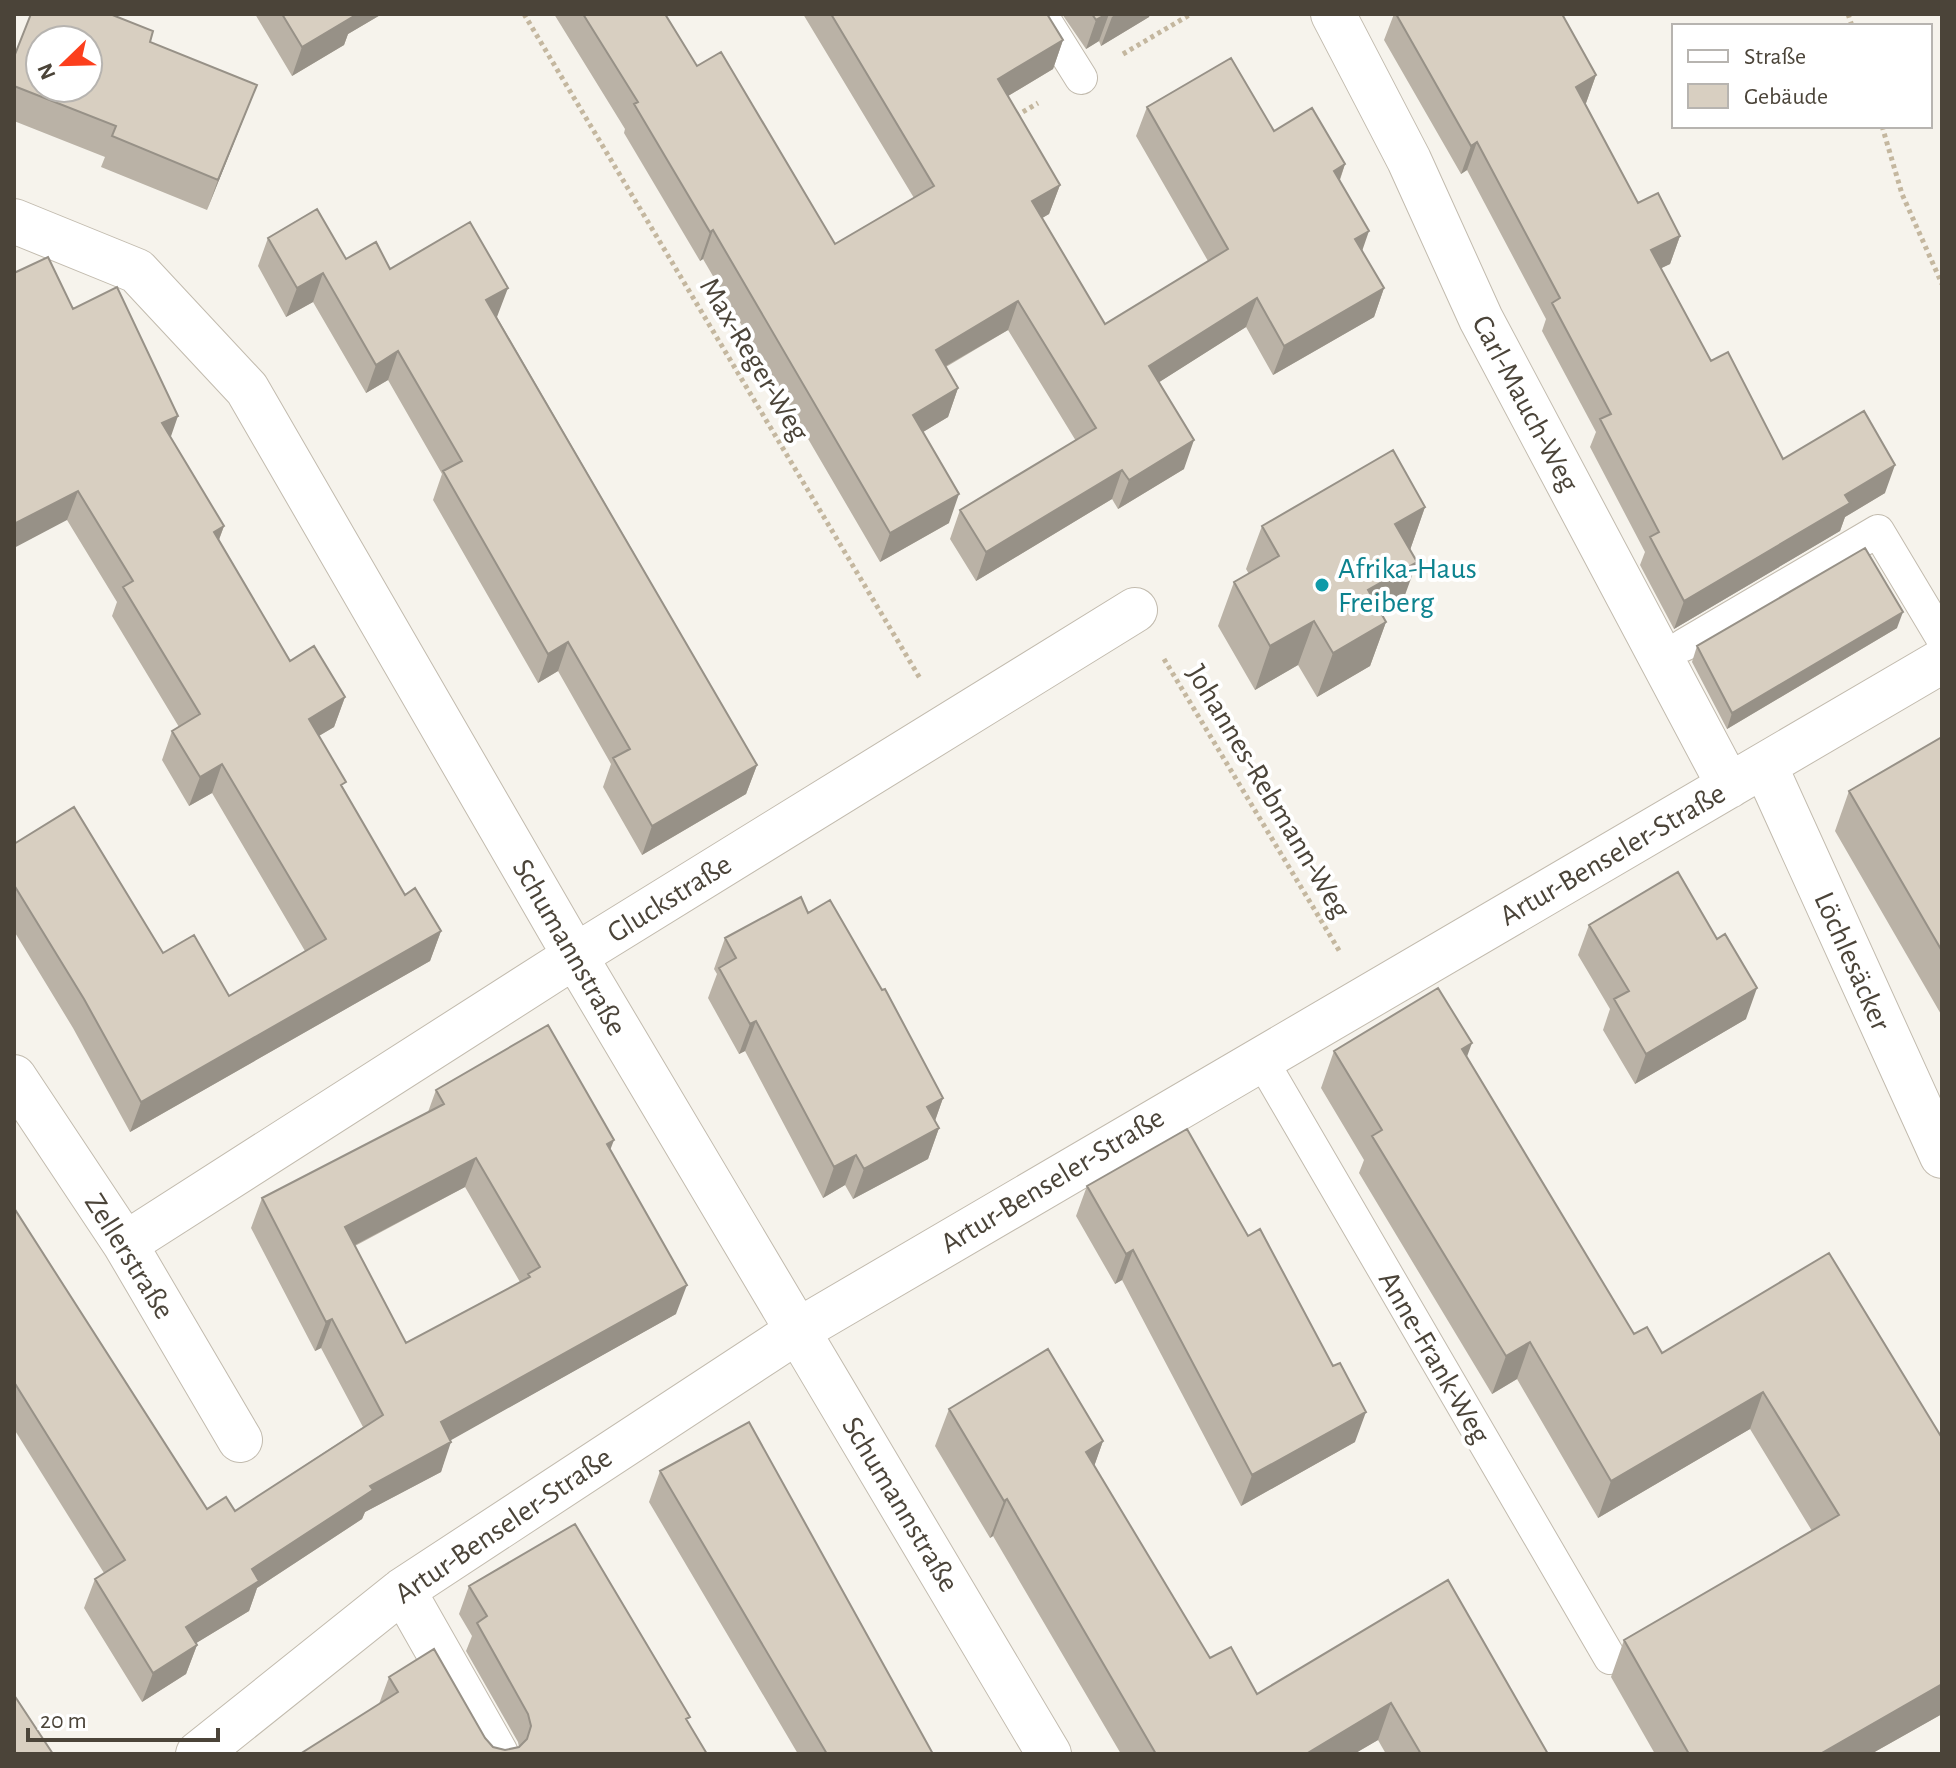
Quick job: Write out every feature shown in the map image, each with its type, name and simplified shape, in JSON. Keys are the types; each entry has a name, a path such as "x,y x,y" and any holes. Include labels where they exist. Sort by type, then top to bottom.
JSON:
{"street":[{"name":"Carl-Mauch-Weg","path":"1333,14 1409,160 1481,319 1747,776"},
{"name":"Schumannstraße","path":"14,221 137,271 247,389 575,956 1049,1754"},
{"name":"Gluckstraße","path":"125,1244 575,956 1135,610"},
{"name":"Artur-Benseler-Straße","path":"198,1754 403,1590 799,1330 1260,1057 1942,661"},
{"name":"Löchlesäcker","path":"1747,776 1942,1156"},
{"name":"Zellerstraße","path":"14,1077 125,1244 240,1440"},
{"path":"403,1590 496,1754"}],"lane":[{"path":"1041,14 1081,78"},
{"path":"1684,645 1878,531 1942,638"},
{"name":"Anne-Frank-Weg","path":"1260,1057 1610,1658"}],"path":[{"name":"Max-Reger-Weg","path":"524,14 948,726"},
{"path":"1883,128 1902,194 1942,284"},
{"name":"Johannes-Rebmann-Weg","path":"1135,610 1366,996"}],"building":[{"path":"31,14 110,14 153,31 150,42 257,85 218,180 112,136 116,126 60,104 104,104 104,24 27,24"},
{"path":"282,14 353,14 354,16 302,47"},
{"path":"583,14 665,14 697,66 721,52 835,244 934,186 831,14 1047,14 1063,40 998,79 1060,185 1032,201 1105,324 1228,249 1147,107 1231,58 1274,131 1312,108 1345,164 1334,171 1369,231 1355,239 1384,288 1284,346 1257,298 1149,366 1194,440 1129,480 1122,470 986,552 960,510 1096,428 1018,301 936,350 958,388 913,415 959,494 890,533 713,230 710,232 634,104 638,102"},
{"path":"1092,14 1107,14 1096,20"},
{"path":"1396,14 1562,14 1596,75 1576,87 1638,203 1658,193 1680,236 1651,250 1711,361 1728,352 1783,459 1864,411 1895,465 1845,495 1850,503 1684,601 1650,537 1659,532 1600,419 1611,414 1552,303 1560,298 1477,142 1471,146"},
{"path":"24,32 24,90 14,86 14,57"},
{"path":"317,209 346,259 376,242 390,269 470,222 508,288 486,300 757,765 652,826 613,758 630,749 568,642 548,654 443,471 462,461 398,351 376,365 323,273 297,288 268,238"},
{"path":"48,257 73,309 117,287 178,416 162,423 224,526 214,532 290,661 314,646 345,697 309,719 346,782 341,785 405,895 415,888 441,931 141,1102 84,999 14,885 14,844 74,807 163,953 194,935 229,996 326,939 222,764 200,777 172,731 200,714 123,587 133,581 78,491 14,524 14,273"},
{"name":"Afrika-Haus Freiberg","path":"1393,450 1425,507 1395,524 1417,562 1368,590 1386,622 1333,653 1314,621 1270,646 1234,582 1279,556 1262,526"},
{"path":"1865,548 1903,612 1732,713 1697,646"},
{"path":"1942,737 1942,951 1849,791"},
{"path":"1678,872 1717,939 1725,934 1757,988 1646,1054 1614,999 1629,991 1589,925"},
{"path":"801,897 808,913 830,900 882,990 885,989 943,1098 927,1107 939,1128 864,1169 856,1155 834,1167 756,1021 750,1024 719,968 736,958 725,938"},
{"path":"1438,988 1472,1043 1462,1049 1634,1334 1647,1327 1662,1353 1829,1253 1942,1438 1942,1684 1820,1754 1689,1754 1624,1640 1839,1515 1763,1392 1611,1481 1530,1342 1506,1356 1372,1136 1382,1130 1334,1051"},
{"path":"548,1025 614,1140 607,1144 687,1285 441,1422 451,1442 370,1486 373,1490 252,1569 259,1581 186,1627 197,1645 153,1673 95,1579 125,1560 14,1382 14,1208 207,1509 226,1497 235,1511 383,1415 332,1319 326,1322 262,1198 444,1104 436,1090","holes":["476,1158 540,1267 528,1274 530,1277 406,1343 345,1227"]},
{"path":"1187,1129 1248,1236 1260,1229 1333,1366 1340,1363 1366,1412 1252,1475 1133,1250 1126,1254 1087,1186"},
{"path":"1048,1349 1103,1441 1086,1452 1210,1658 1231,1647 1257,1694 1448,1580 1548,1754 1421,1754 1391,1703 1306,1754 1156,1754 1007,1499 1004,1501 949,1409"},
{"path":"749,1422 933,1754 827,1754 660,1471"},
{"path":"575,1524 690,1717 686,1719 707,1754 300,1754 398,1692 389,1677 434,1649 485,1738 493,1747 505,1750 519,1747 527,1739 531,1726 528,1714 477,1623 487,1616 469,1586"},
{"path":"14,1695 53,1754 14,1754"}],"place":[{"name":"Afrika-Haus Freiberg","path":"1322,585"}]}
